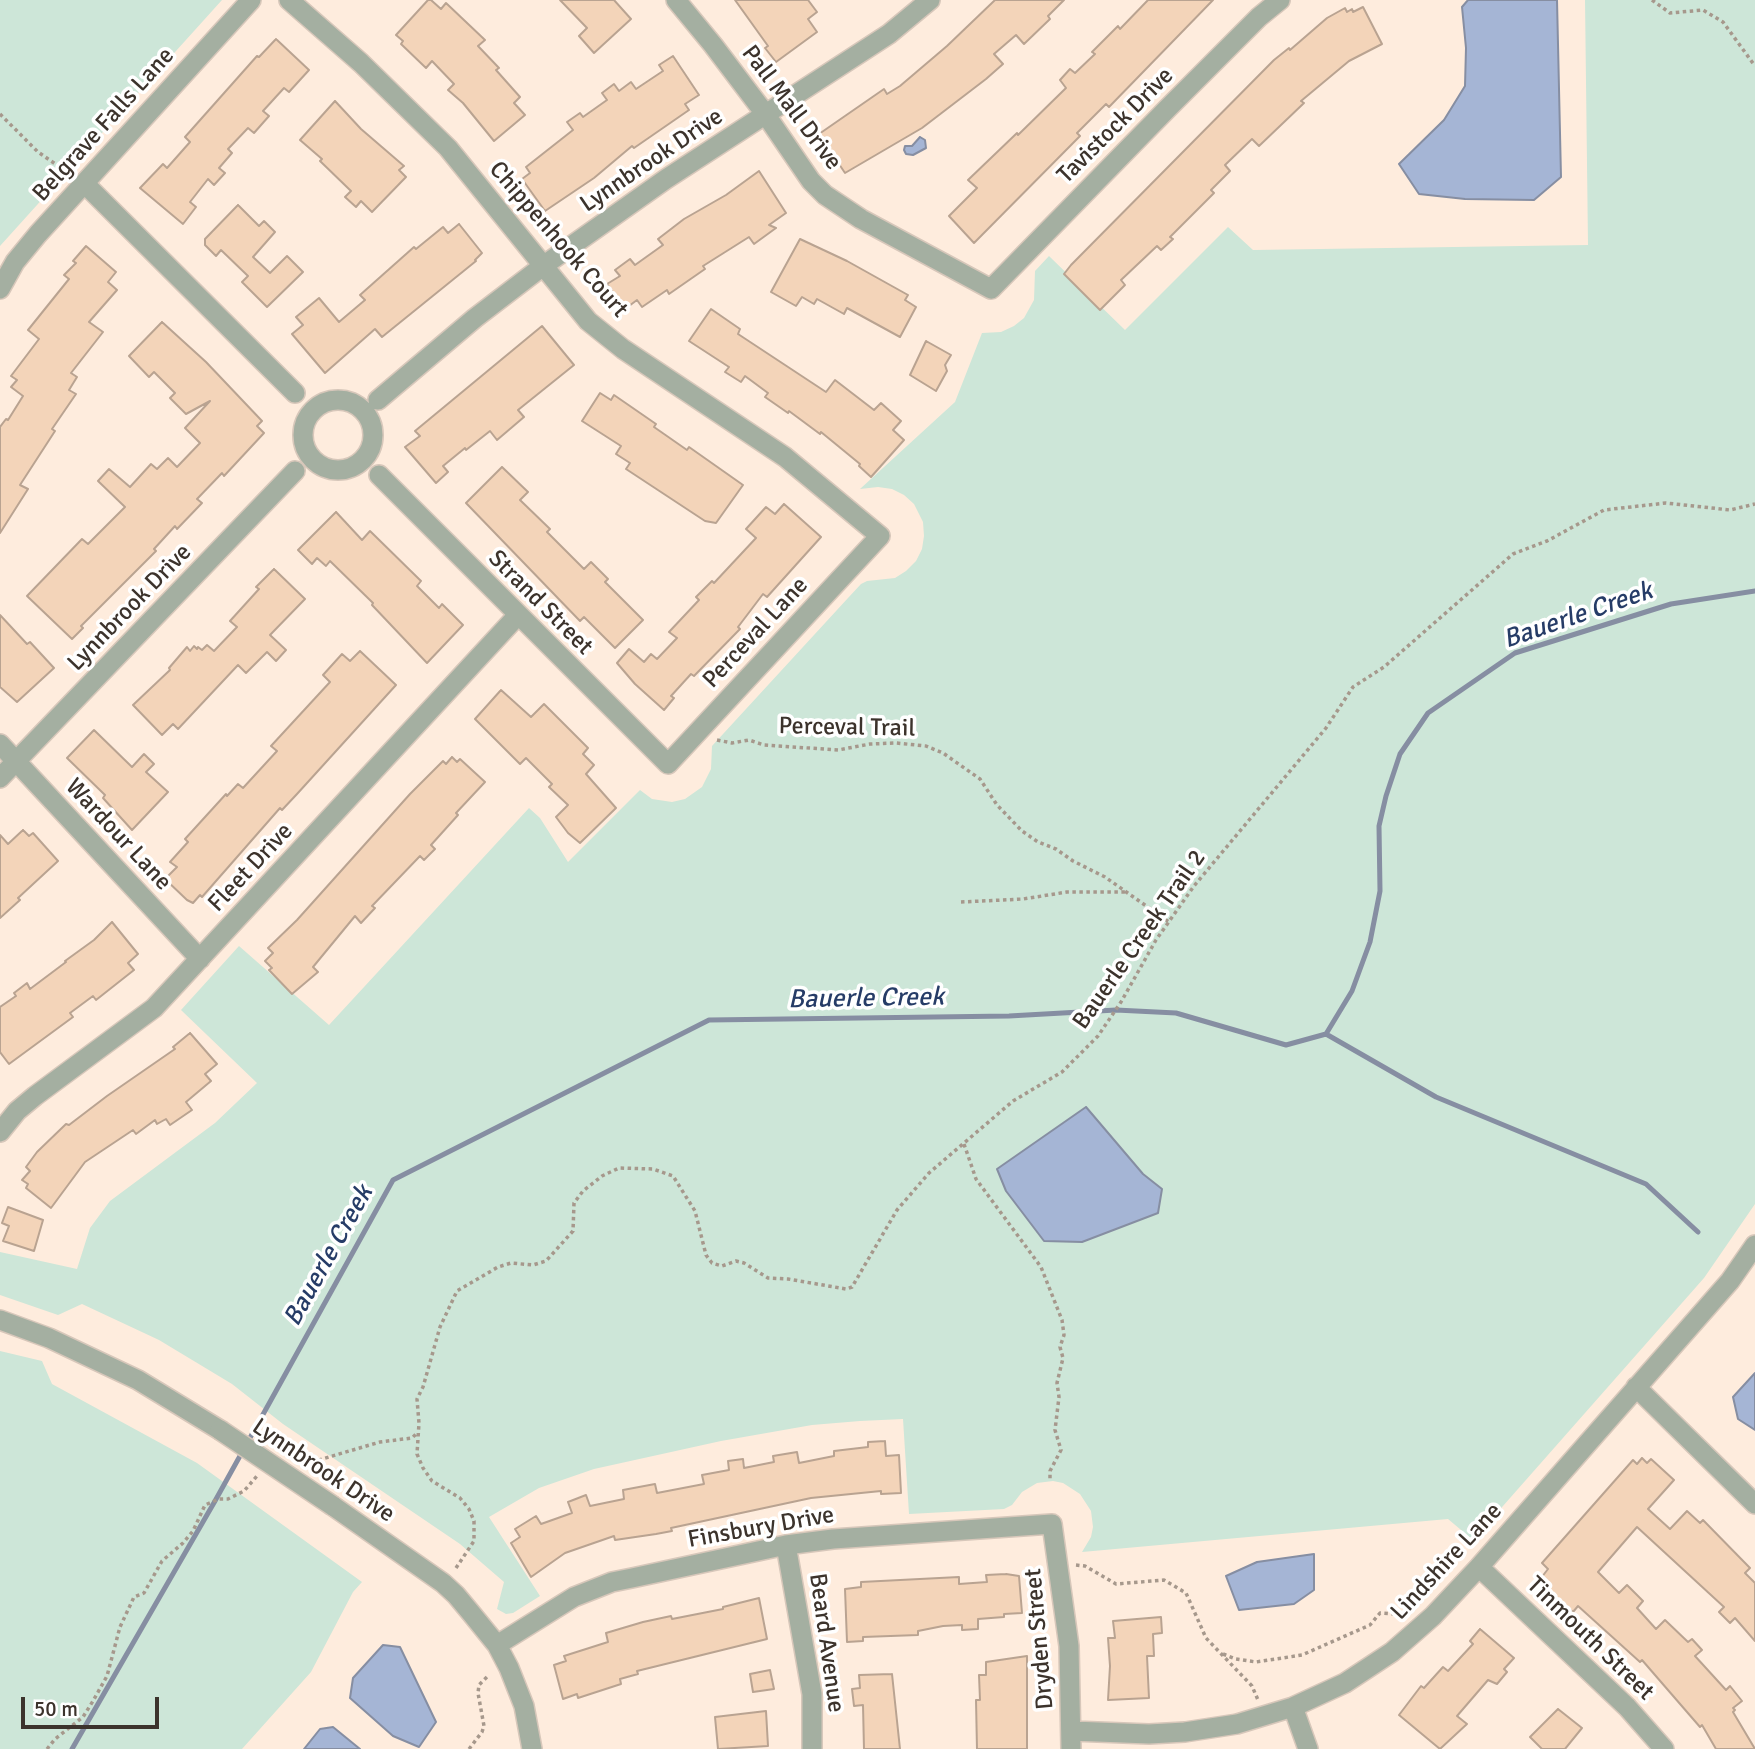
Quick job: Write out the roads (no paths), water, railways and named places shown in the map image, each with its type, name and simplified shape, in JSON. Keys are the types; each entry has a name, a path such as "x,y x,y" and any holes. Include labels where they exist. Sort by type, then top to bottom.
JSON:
{"street":[{"name":"Belgrave Falls Lane","path":"0,289 15,262 78,179 251,0"},
{"name":"Chippenhook Court","path":"289,0 361,63 448,148 588,321 604,335 785,457 880,536"},
{"name":"Pall Mall Drive","path":"676,0 766,115 811,181 839,206 991,289"},
{"name":"Lynnbrook Drive","path":"356,405 378,400 475,318 543,267 666,179 888,34 930,0"},
{"name":"Tavistock Drive","path":"991,289 1167,109 1259,17 1280,0"},
{"path":"78,179 295,393 306,419"},
{"path":"295,393 322,403"},
{"path":"345,400 356,405 370,421 373,431 369,452 363,461 343,471 320,467 312,460 304,446 303,429 306,419 312,410 322,403 345,400"},
{"name":"Lynnbrook Drive","path":"370,421 378,400"},
{"name":"Lynnbrook Drive","path":"0,778 295,471 304,446"},
{"name":"Strand Street","path":"369,452 379,475 668,764"},
{"path":"295,471 320,467"},
{"name":"Strand Street","path":"354,467 379,475"},
{"name":"Perceval Lane","path":"668,764 880,536"},
{"name":"Fleet Drive","path":"0,1132 34,1096 146,1015 518,615"},
{"name":"Wardour Lane","path":"0,744 200,959"},
{"name":"Lindshire Lane","path":"1072,1740 1185,1732 1237,1724 1293,1707 1345,1683 1392,1652 1433,1616 1479,1567 1730,1281 1755,1245"},
{"name":"Lynnbrook Drive","path":"0,1320 49,1338 138,1380 220,1430 333,1506 456,1594 497,1645 509,1668 524,1706 532,1749"},
{"path":"1636,1387 1755,1504"},
{"name":"Finsbury Drive","path":"497,1645 574,1597 602,1586 786,1545 860,1536 1052,1524"},
{"name":"Dryden Street","path":"1052,1524 1069,1646 1072,1740"},
{"name":"Beard Avenue","path":"786,1545 812,1693 813,1749"},
{"name":"Tinmouth Street","path":"1479,1567 1627,1707 1664,1749"},
{"path":"1293,1707 1308,1749"}],"water":[{"path":"1468,0 1557,0 1561,177 1534,200 1465,199 1419,194 1399,164 1444,120 1465,86 1466,48 1462,7"},
{"path":"920,137 925,140 926,148 913,155 906,154 905,146 912,146"},
{"path":"1086,1107 1143,1174 1162,1189 1158,1213 1082,1242 1044,1241 1006,1191 997,1169"},
{"path":"1755,1373 1755,1430 1738,1419 1733,1397"},
{"path":"1314,1554 1314,1590 1294,1604 1239,1610 1226,1576 1257,1562"},
{"path":"383,1645 400,1647 436,1722 419,1747 393,1736 350,1698 353,1678"},
{"path":"333,1727 360,1749 304,1749 320,1729"}],"waterway":[{"name":"Bauerle Creek","path":"72,1749 215,1501 393,1180 709,1020 1009,1016 1116,1010 1176,1013 1286,1045 1326,1034 1352,991 1370,942 1380,891 1379,826 1386,796 1400,754 1428,713 1515,653 1671,604 1755,591"},
{"path":"1326,1034 1436,1097 1646,1184 1698,1232"}]}
